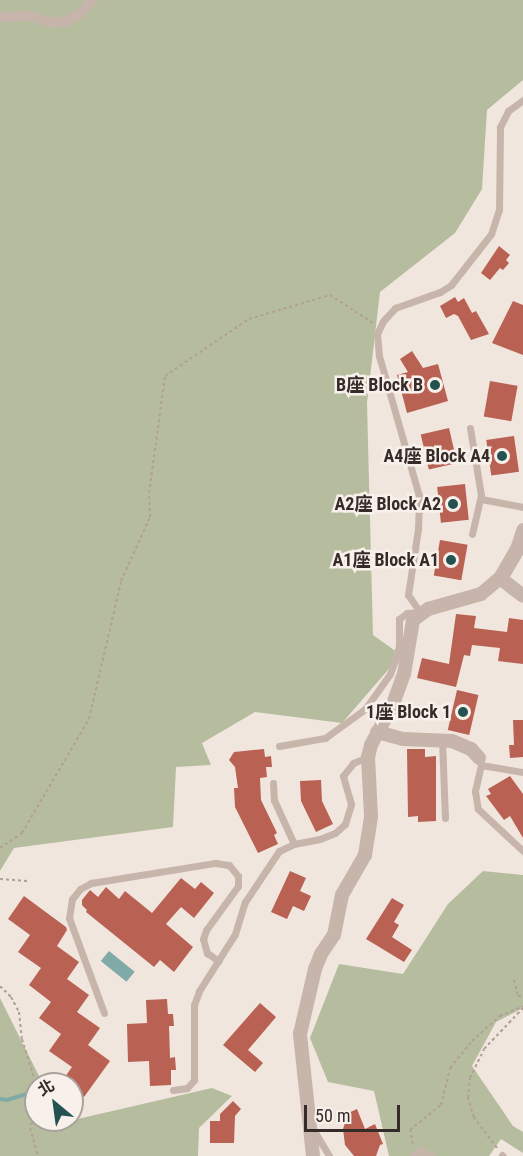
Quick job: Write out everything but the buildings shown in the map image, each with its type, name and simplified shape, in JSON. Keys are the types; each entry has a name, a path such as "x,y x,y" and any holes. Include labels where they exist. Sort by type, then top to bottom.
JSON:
{"street":[{"path":"0,16 31,16 50,22 65,22 78,15 93,0"},
{"path":"313,1156 300,1034 315,969 321,954 334,935 342,895 365,855 371,816 368,757 377,732 398,692 407,664 412,624 420,612 481,594 500,578 517,549 523,530"},
{"path":"500,578 523,596"},
{"path":"377,732 403,739 442,739 466,746 480,761"}],"lane":[{"path":"279,746 325,738 365,709 390,674 399,646 399,619 407,613 420,612 408,594 418,529 419,496 379,356 379,327 389,313 399,306 429,296 451,285 491,234 500,210 500,127 508,111 523,100"},
{"path":"470,428 481,499 472,534"},
{"path":"481,499 523,507"},
{"path":"442,739 445,818"},
{"path":"173,1090 187,1088 194,1080 196,1070 194,1005 199,991 235,934 241,909 268,864 279,851 294,844 320,839 345,824 351,804 343,776 353,763 368,757"},
{"path":"523,772 480,761 475,791 478,809 523,851"},
{"path":"273,783 274,800 294,844"},
{"path":"104,1013 69,918 70,905 76,894 91,883 215,863 229,865 238,876 238,886 206,930 203,939 207,953 219,961"},
{"path":"310,1125 329,1156"},
{"path":"414,1154 421,1150 431,1156"}],"path":[{"path":"0,848 22,832 89,719 121,581 150,517 149,493 165,376 249,319 330,295 379,327"},
{"path":"0,879 27,881"},
{"path":"514,980 518,996 523,996"},
{"path":"0,986 17,1008 22,1039 32,1072"},
{"path":"414,1154 410,1130 441,1105 450,1068 472,1041 493,1022 523,1007"},
{"path":"503,1156 474,1117 468,1088 477,1058 523,1007"},
{"path":"31,1132 38,1156"}],"green space":[{"path":"0,0 523,0 523,80 487,110 482,189 455,233 380,292 367,403 373,635 401,655 342,723 255,712 202,743 211,765 176,767 173,827 14,848 0,871"},
{"path":"483,871 523,875 523,1008 496,1022 472,1066 513,1126 523,1132 523,1153 501,1139 489,1156 389,1156 374,1091 328,1082 310,1038 339,964 403,974 448,904"},
{"path":"0,998 37,1072 24,1072 24,1132 84,1132 84,1118 212,1088 232,1096 199,1128 198,1156 0,1156"}],"water":[{"path":"109,951 135,972 126,982 101,961"}],"waterway":[{"path":"0,1099 7,1100 24,1095"}],"place":[{"name":"B座 Block B","path":"435,385"},
{"name":"A4座 Block A4","path":"502,456"},
{"name":"A2座 Block A2","path":"453,504"},
{"name":"A1座 Block A1","path":"451,560"},
{"name":"1座 Block 1","path":"463,712"}]}
